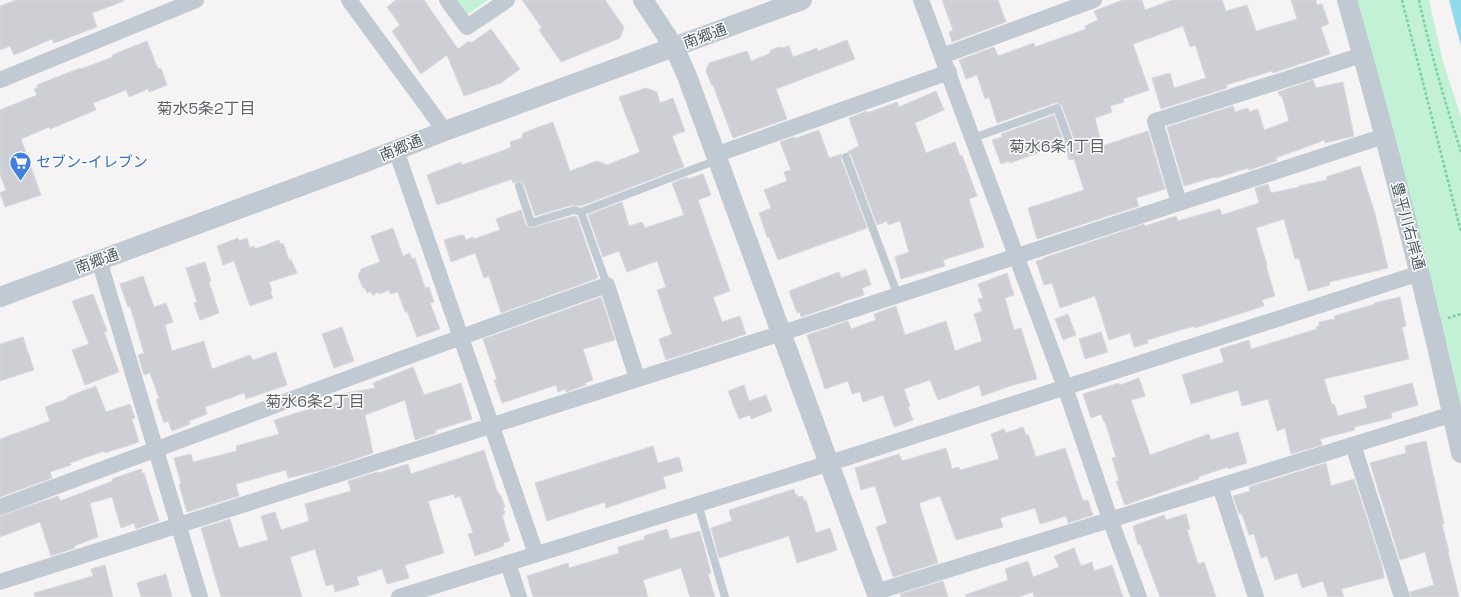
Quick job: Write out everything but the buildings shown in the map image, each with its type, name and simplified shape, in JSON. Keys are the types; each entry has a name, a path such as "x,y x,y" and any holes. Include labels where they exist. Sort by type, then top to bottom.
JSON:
{"street":[{"path":"0,80 196,0"},
{"path":"349,0 445,131"},
{"path":"447,0 467,28 507,0"},
{"path":"642,0 674,47 687,76 716,158 830,463 877,595 1110,519 1453,414"},
{"name":"南郷通","path":"1,294 99,260 802,0"},
{"path":"921,0 1065,386 1110,519 1139,597"},
{"path":"942,56 1094,0"},
{"name":"豊平川右岸通","path":"1347,0 1420,273 1461,453"},
{"path":"1179,203 1155,120 1362,55"},
{"path":"716,158 949,72"},
{"path":"0,582 898,296 1384,136"},
{"path":"396,150 536,554"},
{"path":"99,260 200,597"},
{"path":"399,597 830,463 1065,386 1420,273"},
{"path":"0,507 309,391 607,285 637,378"},
{"path":"1353,445 1402,597"},
{"path":"1220,486 1256,597"},
{"path":"508,563 519,597"}],"lane":[{"path":"973,138 1057,108 1068,138"},
{"path":"846,157 898,296"},
{"path":"519,186 531,223 574,210 581,212 716,158"},
{"path":"581,212 607,285"},
{"path":"698,504 725,597"}],"path":[{"path":"1402,0 1461,232"},
{"path":"1419,0 1445,101 1461,152"}],"green space":[{"path":"457,0 488,0 467,15"},
{"path":"1353,0 1429,0 1443,62 1461,117 1461,407 1448,349 1377,81"}],"water":[{"path":"1449,0 1461,0 1461,46"}],"place":[{"name":"セブン-イレブン","path":"20,182"}],"district":[{"name":"菊水5条2丁目","path":"206,108"},
{"name":"菊水6条1丁目","path":"1057,146"},
{"name":"菊水6条2丁目","path":"315,401"}]}
